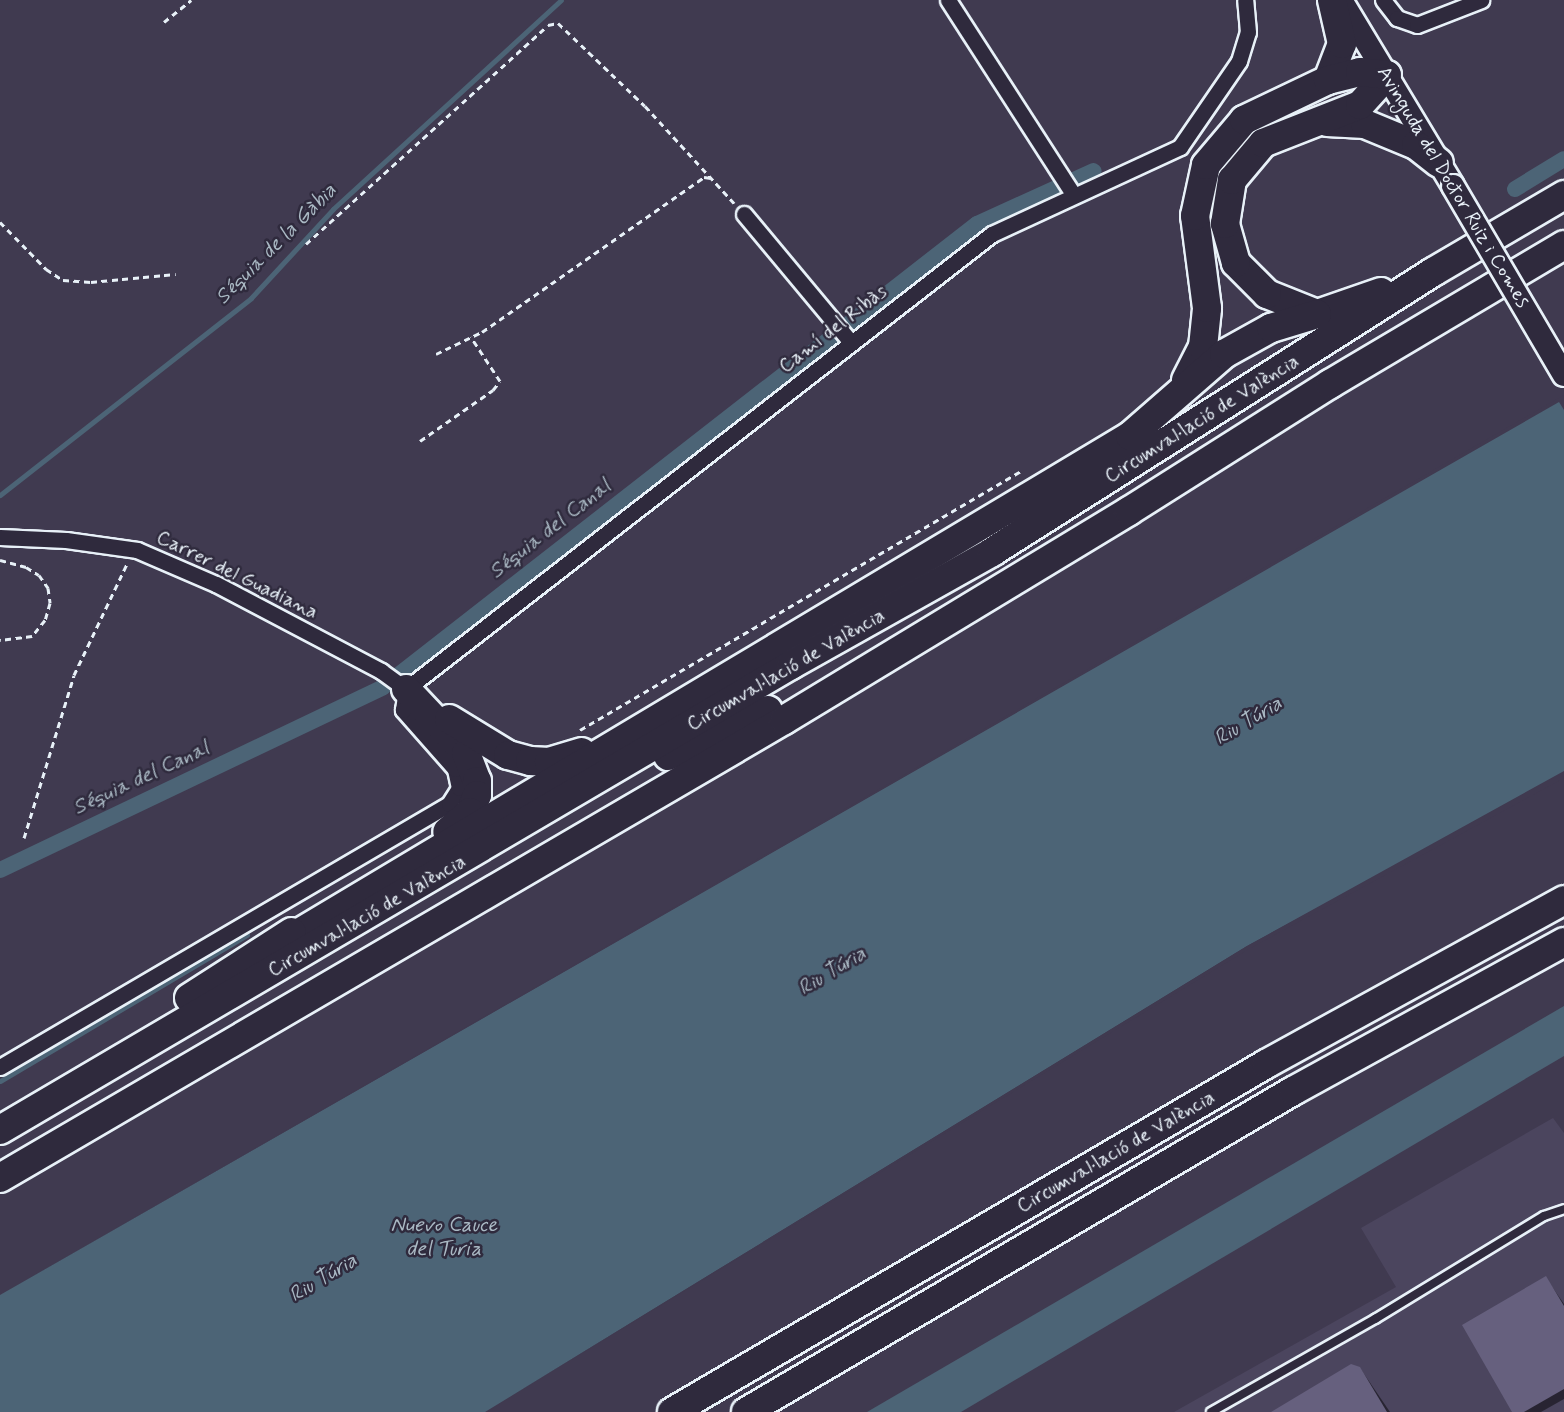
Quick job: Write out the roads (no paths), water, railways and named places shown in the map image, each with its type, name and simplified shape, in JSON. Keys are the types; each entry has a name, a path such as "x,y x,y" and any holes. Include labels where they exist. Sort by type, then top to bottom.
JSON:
{"highway":[{"path":"1328,80 1342,44 1332,0"},
{"path":"1176,399 1203,347 1207,308 1195,216 1206,165 1244,120 1328,80 1360,72 1387,75"},
{"path":"1317,314 1267,294 1236,263 1225,224 1232,180 1263,143 1360,105 1387,75"},
{"path":"1316,122 1365,124 1416,145 1446,174"},
{"name":"Circumval·lació de València","path":"0,1130 423,884 791,665 992,552 1433,272 1564,195"},
{"name":"Circumval·lació de València","path":"0,1178 784,720 910,640 1564,245"},
{"path":"0,1113 1130,436 1176,399 1224,354 1271,328 1433,272"},
{"path":"423,884 597,788 910,640"},
{"path":"406,689 508,755 549,762 572,757 735,672"},
{"path":"189,998 446,833 470,812 477,795 477,781 466,753 406,689"},
{"name":"Circumval·lació de València","path":"672,1412 1266,1064 1564,900"},
{"name":"Circumval·lació de València","path":"746,1412 1283,1097 1564,942"}],"street":[{"path":"948,0 1064,176 1073,194"},
{"name":"Camí del Ribàs","path":"406,689 850,341 992,234 1073,194 1174,150 1191,137 1239,61 1248,32 1245,0"},
{"name":"Avinguda del Doctor Ruiz i Comes","path":"1341,0 1564,375"},
{"path":"1383,0 1398,18 1417,25 1481,0"},
{"path":"744,214 850,341"},
{"name":"Carrer del Guadiana","path":"0,537 66,540 133,550 216,584 381,671 406,689"},
{"path":"0,1067 449,804 459,788 455,769 403,710 406,689"}],"lane":[{"path":"1210,1412 1375,1319 1544,1216 1564,1209"}],"water":[{"name":"Nuevo Cauce del Turia","path":"1564,398 1564,775 1247,946 485,1412 0,1412 0,1295"},
{"path":"1564,1006 1564,1056 961,1412 867,1412"}],"waterway":[{"name":"Séquia de la Gàbia","path":"0,495 251,298 333,209 561,0"},
{"path":"1515,189 1564,159"},
{"name":"Séquia del Canal","path":"0,870 383,687 977,224 1094,171"},
{"path":"0,1081 247,935"}],"water label":[{"name":"Riu Túria","path":"1248,721"},
{"name":"Riu Túria","path":"832,971"},
{"name":"Riu Túria","path":"323,1278"}]}
